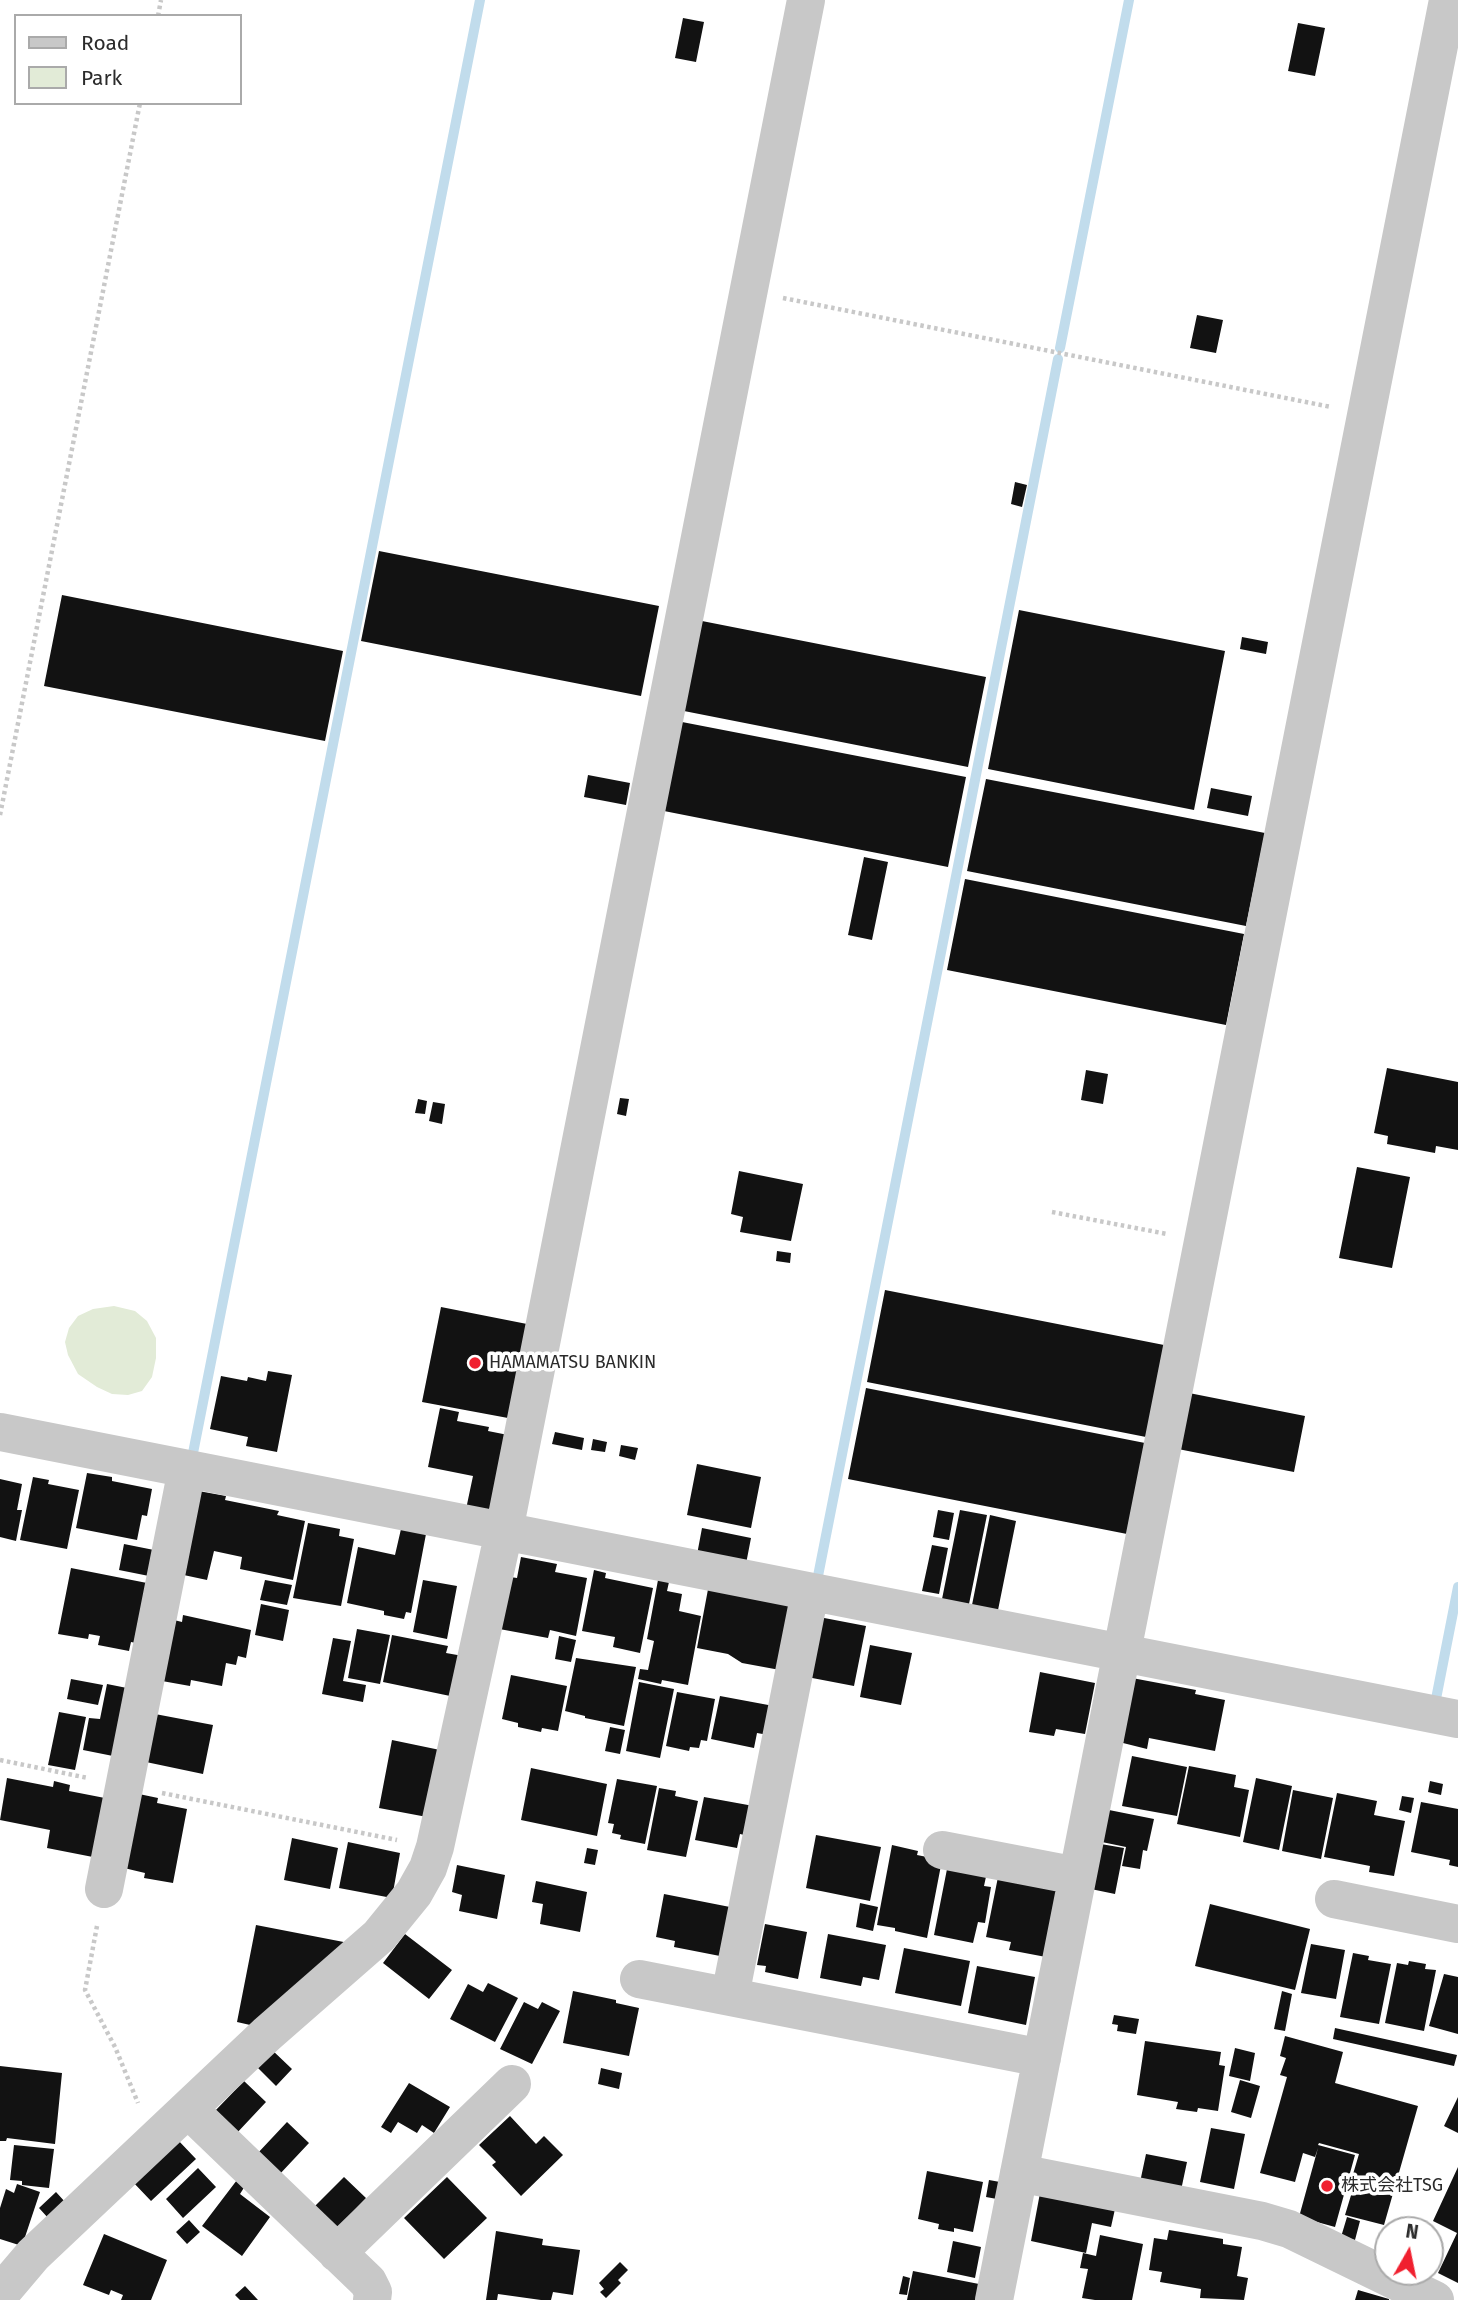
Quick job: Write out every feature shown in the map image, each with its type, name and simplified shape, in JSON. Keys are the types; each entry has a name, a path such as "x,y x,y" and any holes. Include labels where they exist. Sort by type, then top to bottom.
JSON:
{"street":[{"path":"0,2294 33,2255 267,2034 379,1937 414,1893 428,1868 435,1847 504,1531 806,0"},
{"path":"994,2300 1448,0"},
{"path":"0,1432 1458,1719"},
{"path":"104,1889 187,1469"},
{"path":"730,1997 810,1592"},
{"path":"942,1850 1077,1876"},
{"path":"1351,1914 1458,1924"},
{"path":"639,1979 1042,2058"},
{"path":"337,2253 512,2084"},
{"path":"188,2109 368,2282 373,2292 372,2300"},
{"path":"1019,2173 1249,2218 1289,2229 1435,2300"}],"path":[{"path":"0,815 3,786 141,105"},
{"path":"749,292 1366,414"},
{"path":"1052,1212 1203,1241"},
{"path":"0,1760 435,1847"},
{"path":"104,1889 85,1990 126,2069 152,2143"}],"green space":[{"path":"114,1306 135,1311 147,1321 156,1338 152,1377 142,1391 128,1395 112,1394 78,1374 68,1355 65,1342 69,1328 78,1316 93,1309"}],"building":[{"path":"683,18 704,22 696,62 675,58"},
{"path":"1298,23 1325,28 1315,76 1288,71"},
{"path":"1197,315 1223,320 1216,353 1190,348"},
{"path":"1015,482 1027,485 1022,507 1011,504"},
{"path":"379,551 659,606 641,696 361,641"},
{"path":"62,595 343,651 325,741 44,686"},
{"path":"1019,610 1225,651 1194,810 988,769"},
{"path":"702,621 986,677 968,767 684,711"},
{"path":"1242,637 1268,642 1266,654 1240,649"},
{"path":"682,722 966,777 948,867 664,811"},
{"path":"588,775 630,783 626,805 584,797"},
{"path":"986,779 1265,833 1246,926 967,871"},
{"path":"1211,788 1252,796 1248,816 1207,808"},
{"path":"864,857 888,862 872,940 848,935"},
{"path":"965,879 1244,934 1226,1025 947,970"},
{"path":"1387,1068 1458,1082 1458,1150 1436,1146 1435,1153 1387,1144 1388,1136 1374,1133"},
{"path":"1086,1070 1108,1074 1103,1104 1081,1100"},
{"path":"620,1098 629,1099 626,1116 617,1114"},
{"path":"418,1099 427,1101 425,1114 415,1113"},
{"path":"433,1102 445,1104 442,1124 429,1121"},
{"path":"1357,1167 1410,1177 1392,1268 1339,1258"},
{"path":"739,1171 803,1184 791,1241 740,1232 743,1217 731,1214"},
{"path":"777,1251 791,1253 790,1263 776,1261"},
{"path":"885,1290 1164,1345 1146,1437 867,1382"},
{"name":"HAMAMATSU BANKIN","path":"441,1307 527,1324 508,1418 422,1402"},
{"path":"268,1371 292,1375 277,1452 246,1446 248,1437 210,1429 221,1376 266,1381"},
{"path":"866,1388 1145,1443 1127,1534 848,1479"},
{"path":"1189,1393 1305,1416 1294,1472 1178,1449"},
{"path":"440,1408 459,1412 457,1421 489,1427 488,1431 508,1435 491,1519 465,1514 473,1476 428,1467"},
{"path":"555,1432 584,1438 582,1450 552,1444"},
{"path":"593,1439 607,1442 605,1452 591,1450"},
{"path":"621,1445 638,1448 635,1460 619,1456"},
{"path":"697,1464 761,1477 751,1528 687,1515"},
{"path":"87,1473 152,1489 147,1516 142,1515 137,1540 76,1528"},
{"path":"33,1477 49,1480 48,1484 79,1490 67,1549 20,1540"},
{"path":"0,1479 22,1484 17,1510 22,1510 16,1541 0,1537"},
{"path":"193,1490 226,1496 225,1500 279,1511 277,1515 305,1521 293,1580 240,1569 242,1557 214,1551 207,1580 179,1574"},
{"path":"938,1510 954,1513 949,1540 933,1537"},
{"path":"960,1510 987,1515 968,1609 941,1604"},
{"path":"990,1515 1016,1521 997,1615 971,1610"},
{"path":"308,1523 340,1529 339,1536 354,1539 341,1606 293,1598"},
{"path":"702,1528 751,1538 745,1569 696,1560"},
{"path":"401,1529 426,1534 411,1613 406,1612 404,1619 384,1615 384,1611 347,1603 358,1547 395,1555"},
{"path":"124,1544 159,1551 154,1577 119,1570"},
{"path":"932,1545 948,1548 939,1594 922,1591"},
{"path":"521,1557 557,1564 555,1572 587,1578 576,1636 550,1630 548,1638 494,1628 504,1576 517,1578"},
{"path":"71,1568 147,1583 146,1645 131,1642 129,1651 98,1645 100,1636 89,1634 88,1639 58,1634"},
{"path":"594,1570 606,1573 605,1578 653,1588 640,1653 613,1647 615,1637 582,1631"},
{"path":"265,1580 292,1585 287,1605 260,1600"},
{"path":"423,1580 457,1586 447,1639 413,1632"},
{"path":"658,1580 669,1582 667,1591 682,1594 679,1611 701,1616 688,1685 662,1680 661,1684 638,1679 640,1669 648,1670 654,1641 647,1639"},
{"path":"709,1584 794,1601 780,1670 742,1663 728,1654 697,1648"},
{"path":"261,1604 289,1610 283,1641 255,1635"},
{"path":"183,1615 251,1630 246,1658 238,1656 236,1665 226,1663 222,1686 191,1680 190,1686 162,1681 174,1620 182,1622"},
{"path":"819,1617 866,1626 854,1686 807,1677"},
{"path":"357,1629 390,1635 380,1684 348,1678"},
{"path":"392,1635 448,1646 446,1653 463,1656 455,1697 383,1682"},
{"path":"559,1636 576,1640 571,1662 555,1659"},
{"path":"333,1638 351,1641 343,1681 366,1685 363,1702 322,1694"},
{"path":"870,1645 912,1653 901,1705 860,1697"},
{"path":"576,1658 636,1667 624,1726 565,1711"},
{"path":"1040,1672 1095,1683 1085,1734 1056,1729 1054,1736 1029,1732"},
{"path":"511,1675 567,1686 558,1731 542,1728 541,1732 518,1727 518,1723 502,1719"},
{"path":"1132,1678 1196,1690 1195,1694 1225,1700 1215,1751 1149,1738 1147,1749 1123,1743"},
{"path":"71,1679 103,1685 98,1705 67,1699"},
{"path":"639,1682 674,1689 660,1758 626,1751"},
{"path":"107,1684 137,1690 123,1758 83,1750 89,1718 100,1719"},
{"path":"677,1692 715,1699 707,1741 701,1740 699,1748 690,1747 689,1751 666,1746"},
{"path":"720,1696 779,1707 774,1736 757,1733 754,1748 711,1739"},
{"path":"59,1712 86,1717 75,1770 48,1765"},
{"path":"155,1714 213,1725 203,1774 146,1762"},
{"path":"610,1727 625,1730 620,1754 605,1751"},
{"path":"392,1740 440,1750 427,1817 379,1808"},
{"path":"1132,1756 1187,1767 1177,1816 1122,1806"},
{"path":"1189,1766 1236,1775 1234,1787 1249,1790 1240,1837 1177,1824"},
{"path":"531,1768 607,1784 597,1836 521,1820"},
{"path":"7,1778 53,1787 54,1781 70,1785 69,1791 110,1799 98,1858 47,1848 50,1830 0,1820"},
{"path":"1256,1778 1292,1786 1279,1850 1243,1842"},
{"path":"617,1779 657,1786 645,1844 620,1839 621,1835 612,1833 614,1824 608,1823"},
{"path":"1430,1781 1443,1784 1441,1795 1428,1792"},
{"path":"659,1788 676,1791 675,1796 698,1801 686,1857 647,1850"},
{"path":"1293,1790 1333,1798 1321,1859 1282,1851"},
{"path":"1337,1793 1377,1801 1374,1815 1405,1821 1394,1876 1369,1872 1370,1866 1324,1857"},
{"path":"139,1794 158,1798 157,1803 187,1809 173,1883 144,1878 145,1873 124,1868"},
{"path":"1402,1796 1414,1798 1411,1813 1399,1810"},
{"path":"704,1797 759,1807 753,1837 740,1834 737,1848 695,1840"},
{"path":"1421,1802 1458,1809 1458,1867 1449,1865 1450,1860 1411,1852"},
{"path":"1104,1809 1154,1819 1147,1851 1143,1850 1140,1869 1122,1866 1126,1847 1097,1841"},
{"path":"816,1835 881,1847 870,1901 806,1888"},
{"path":"292,1838 338,1848 330,1889 284,1880"},
{"path":"348,1842 400,1853 392,1898 339,1888"},
{"path":"1095,1843 1124,1848 1115,1894 1086,1888"},
{"path":"892,1845 918,1851 917,1855 942,1860 927,1938 877,1925"},
{"path":"587,1848 598,1850 595,1865 584,1863"},
{"path":"948,1864 987,1872 984,1886 991,1887 985,1923 978,1922 973,1943 934,1935"},
{"path":"457,1865 505,1875 497,1919 459,1911 462,1895 452,1892"},
{"path":"998,1877 1060,1889 1046,1957 1009,1950 1011,1942 986,1937"},
{"path":"536,1881 587,1892 580,1932 540,1924 543,1904 532,1902"},
{"path":"664,1894 730,1907 720,1956 674,1947 675,1941 656,1937"},
{"path":"860,1903 878,1907 873,1931 856,1927"},
{"path":"1210,1904 1310,1929 1295,1990 1195,1966"},
{"path":"765,1924 807,1932 798,1979 765,1972 766,1966 757,1965"},
{"path":"256,1925 354,1944 259,2027 237,2022"},
{"path":"405,1934 452,1970 429,1999 383,1963"},
{"path":"828,1934 886,1945 879,1980 863,1977 861,1986 820,1978"},
{"path":"1311,1944 1345,1950 1336,1999 1301,1993"},
{"path":"904,1948 970,1961 961,2006 895,1993"},
{"path":"1353,1953 1369,1956 1368,1960 1391,1964 1379,2024 1340,2017"},
{"path":"1409,1961 1426,1964 1425,1969 1436,1970 1424,2031 1385,2023 1397,1963 1408,1965"},
{"path":"977,1966 1035,1977 1026,2025 968,2013"},
{"path":"1444,1974 1458,1977 1458,2034 1429,2026"},
{"path":"488,1983 518,1998 495,2042 450,2019 468,1984 483,1992"},
{"path":"573,1991 639,2008 629,2056 563,2043"},
{"path":"1282,1991 1292,1994 1285,2031 1274,2029"},
{"path":"524,2002 538,2009 542,2002 560,2011 532,2064 500,2049"},
{"path":"1114,2015 1139,2019 1136,2034 1117,2031 1118,2025 1112,2024"},
{"path":"1335,2028 1457,2055 1454,2066 1333,2039"},
{"path":"1285,2036 1343,2052 1335,2083 1418,2106 1387,2216 1374,2216 1374,2222 1345,2215 1352,2192 1348,2191 1359,2154 1319,2143 1318,2145 1355,2155 1335,2227 1299,2217 1318,2148 1315,2157 1303,2153 1295,2182 1260,2173 1287,2077 1280,2075 1286,2058 1280,2056"},
{"path":"1145,2041 1221,2052 1219,2065 1225,2066 1218,2111 1176,2109 1178,2102 1137,2095"},
{"path":"1235,2048 1255,2053 1250,2081 1229,2076"},
{"path":"271,2049 292,2069 276,2086 255,2065"},
{"path":"0,2066 62,2073 55,2144 7,2138 6,2141 0,2141"},
{"path":"601,2068 622,2073 619,2089 598,2084"},
{"path":"1240,2080 1260,2086 1251,2118 1231,2112"},
{"path":"244,2081 266,2102 235,2135 213,2113"},
{"path":"409,2083 450,2107 434,2133 422,2125 417,2133 398,2122 391,2133 381,2127"},
{"path":"1458,2097 1458,2133 1444,2126"},
{"path":"510,2116 536,2144 544,2136 563,2155 521,2196 492,2165 496,2162 479,2145"},
{"path":"287,2122 309,2143 278,2176 256,2155"},
{"path":"1211,2128 1245,2134 1234,2189 1200,2182"},
{"path":"177,2139 196,2159 151,2201 132,2181"},
{"path":"14,2145 54,2149 49,2188 22,2185 22,2181 10,2180"},
{"path":"1146,2154 1187,2162 1180,2195 1139,2187"},
{"path":"1458,2167 1458,2283 1444,2276 1444,2260 1457,2233 1444,2226 1444,2216 1435,2216"},
{"path":"198,2168 216,2187 183,2218 166,2199"},
{"path":"927,2171 983,2182 973,2232 954,2228 954,2232 938,2229 939,2224 918,2219"},
{"path":"344,2177 366,2198 334,2231 312,2209"},
{"path":"447,2177 487,2218 444,2259 404,2218"},
{"path":"237,2180 245,2186 240,2194 270,2217 242,2256 202,2226"},
{"path":"989,2180 1000,2182 997,2199 986,2197"},
{"path":"17,2184 40,2192 22,2246 0,2239 0,2208 6,2189 14,2193"},
{"path":"56,2192 66,2203 49,2219 39,2208"},
{"path":"1040,2193 1115,2209 1111,2227 1092,2223 1086,2253 1031,2241"},
{"path":"1347,2217 1360,2221 1355,2240 1341,2237"},
{"path":"189,2220 200,2232 187,2244 176,2232"},
{"path":"1169,2230 1223,2239 1223,2244 1242,2247 1237,2276 1248,2278 1244,2300 1200,2298 1201,2289 1160,2282 1162,2272 1149,2270 1154,2238 1167,2240"},
{"path":"496,2231 543,2239 542,2245 580,2250 573,2295 553,2292 551,2300 541,2300 498,2294 497,2300 486,2300"},
{"path":"104,2234 167,2260 151,2300 121,2300 123,2295 111,2290 109,2295 83,2285"},
{"path":"1100,2235 1143,2244 1132,2300 1082,2298 1088,2269 1080,2268 1083,2253 1096,2256"},
{"path":"953,2241 981,2247 975,2278 947,2272"},
{"path":"620,2262 628,2270 618,2280 621,2283 606,2298 600,2292 604,2289 599,2283"},
{"path":"913,2271 979,2284 976,2300 907,2300"},
{"path":"903,2276 910,2278 907,2295 899,2294"},
{"path":"245,2286 258,2300 240,2300 235,2295"},
{"path":"1358,2290 1389,2299 1389,2300 1355,2300"}],"waterway":[{"path":"192,1458 480,0"},
{"path":"1060,348 1129,0"},
{"path":"817,1581 1058,359"},
{"path":"1435,1704 1458,1587"}],"place":[{"name":"HAMAMATSU BANKIN","path":"475,1363"},
{"name":"株式会社TSG","path":"1327,2186"}]}
